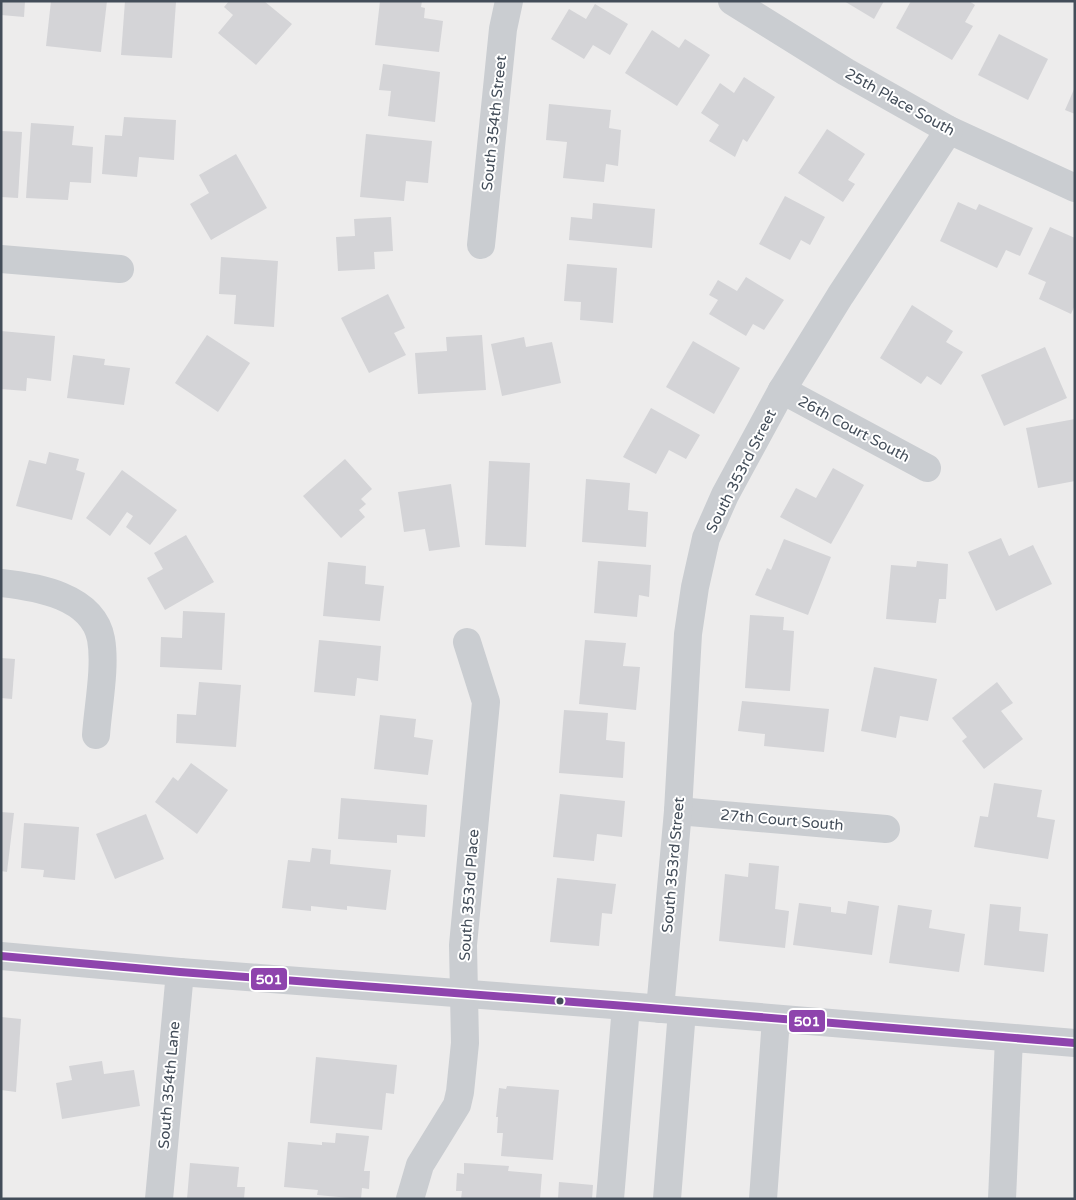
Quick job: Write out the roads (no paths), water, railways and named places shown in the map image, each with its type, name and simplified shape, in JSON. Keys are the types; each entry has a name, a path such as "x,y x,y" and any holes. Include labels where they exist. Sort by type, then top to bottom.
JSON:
{"street":[{"name":"South 354th Street","path":"481,245 503,29 509,1"},
{"name":"25th Place South","path":"732,1 846,72 948,130 1075,188"},
{"name":"South 353rd Street","path":"667,1199 678,811 688,634 695,587 706,538 725,495 782,390 840,296 948,130"},
{"path":"1,259 120,269"},
{"name":"26th Court South","path":"782,390 927,468"},
{"path":"1,583 32,588 60,596 84,610 92,619 99,633 102,651 96,735"},
{"name":"South 353rd Place","path":"410,1199 420,1164 457,1105 460,1092 465,1043 463,944 486,702 467,642"},
{"name":"27th Court South","path":"678,811 886,829"},
{"path":"1,956 1075,1043"},
{"name":"South 354th Lane","path":"159,1199 180,972"},
{"path":"610,1199 626,1006"},
{"path":"763,1199 776,1019"},
{"path":"1002,1199 1009,1038"}]}
